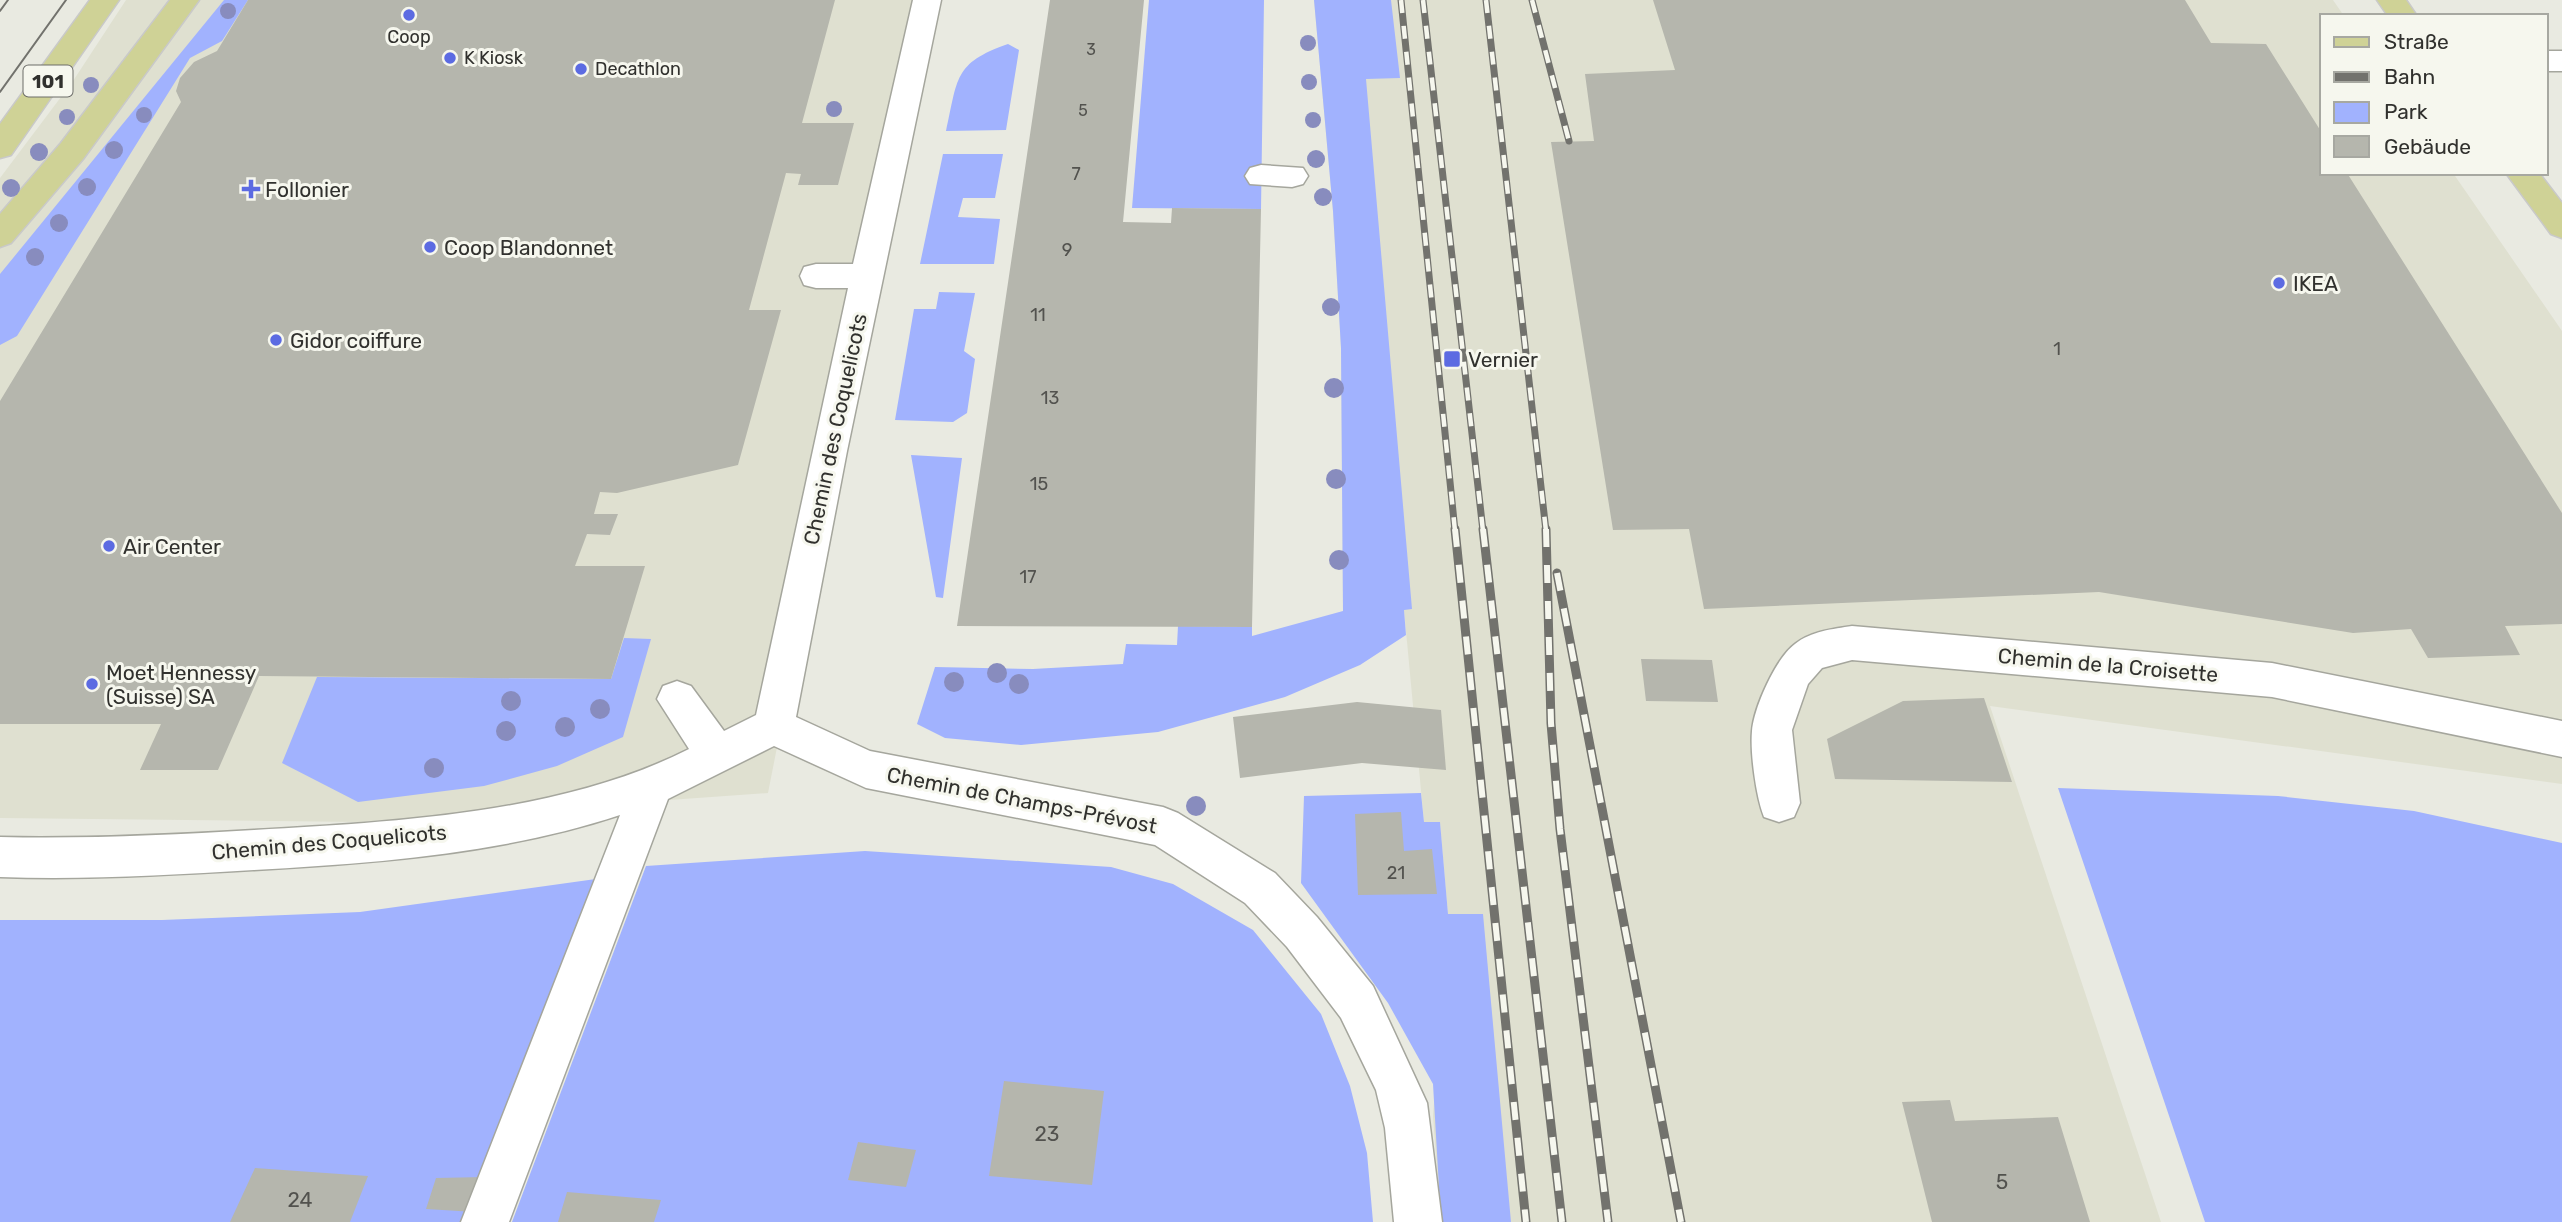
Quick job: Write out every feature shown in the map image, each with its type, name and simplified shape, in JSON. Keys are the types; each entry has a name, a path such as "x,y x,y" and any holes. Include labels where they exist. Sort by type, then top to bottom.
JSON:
{"main road":[{"path":"0,235 72,151 185,0"},
{"name":"101","path":"0,147 100,7"},
{"path":"2524,175 2562,226"}],"street":[{"name":"Chemin des Coquelicots","path":"0,857 182,855 324,847 437,834 543,816 652,786 774,726 927,0"},
{"path":"1261,176 1293,176"},
{"path":"816,276 868,276"},
{"name":"Chemin de la Croisette","path":"1779,803 1772,730 1791,675 1808,656 1823,648 1852,643 2272,680 2562,740"},
{"path":"677,699 716,754"},
{"name":"Chemin de Champs-Prévost","path":"774,726 866,769 1163,827 1261,888 1302,932 1357,1002 1394,1078 1404,1103 1409,1128 1418,1222"},
{"path":"485,1222 652,786"}],"shaded area":[{"path":"126,0 924,0 768,793 360,822 0,818 0,178 73,81"},
{"path":"1314,0 2333,0 2343,14 2320,14 2320,175 2454,175 2562,331 2562,784 1990,706 2161,1222 1441,1222 1433,1116 1448,914 1440,823 1424,822 1404,610 1343,611 1341,348 1333,211"}],"green space":[{"path":"224,0 248,0 222,41 190,58 17,336 0,345 0,274"},
{"path":"1149,0 1264,0 1261,209 1132,208"},
{"path":"1314,0 1391,0 1400,78 1366,79 1412,609 1404,610 1406,635 1360,665 1285,697 1158,732 1021,745 945,738 917,724 935,667 1033,669 1123,664 1126,644 1177,645 1178,626 1252,627 1252,636 1343,611 1341,348 1333,211"},
{"path":"1008,44 1019,50 1006,130 946,131 956,86 967,66 990,51"},
{"path":"943,154 1003,154 995,198 963,198 958,217 1000,219 994,264 920,264"},
{"path":"939,292 975,293 964,351 975,359 967,413 953,422 895,420 914,309 936,309"},
{"path":"911,455 962,458 943,598 936,597"},
{"path":"624,638 651,639 623,737 557,766 484,786 358,802 282,763 317,677 611,679"},
{"path":"2058,788 2278,796 2414,811 2562,843 2562,1222 2205,1222"},
{"path":"1421,793 1424,822 1440,822 1448,914 1483,914 1511,1222 1441,1222 1433,1084 1388,1003 1301,883 1304,796"},
{"path":"865,851 1111,867 1173,884 1253,930 1321,1014 1350,1086 1367,1153 1373,1222 512,1222 646,866"},
{"path":"603,878 470,1222 0,1222 0,920 162,920 360,912"}],"building":[{"name":"Coop Blandonnet","path":"248,0 835,0 802,123 854,123 838,185 798,185 801,174 786,173 749,310 781,310 738,465 617,493 600,492 594,514 618,514 610,535 587,534 575,566 645,566 611,679 259,676 218,770 140,770 161,724 0,724 0,401 181,102 176,91 180,78 194,62 217,51"},
{"path":"1050,0 1144,0 1123,222 1171,223 1172,208 1261,209 1252,627 957,626"},
{"name":"IKEA","path":"1653,0 2185,0 2211,43 2266,44 2320,130 2320,175 2348,175 2562,513 2562,624 2505,626 2520,655 2428,658 2411,629 2353,633 2099,592 1704,609 1689,529 1613,530 1551,142 1594,141 1585,74 1675,70"},
{"path":"1641,659 1712,660 1718,702 1646,701"},
{"path":"1984,698 2012,782 1835,779 1827,739 1903,701"},
{"path":"1357,702 1441,710 1446,770 1362,763 1240,778 1233,717"},
{"path":"1401,812 1404,851 1432,849 1437,894 1358,895 1355,814"},
{"path":"1004,1081 1104,1091 1092,1185 989,1176"},
{"path":"1950,1100 1955,1121 2058,1117 2090,1222 1932,1222 1902,1102"},
{"path":"858,1142 916,1150 906,1187 848,1180"},
{"path":"255,1168 368,1176 350,1222 230,1222"},
{"path":"485,1177 475,1212 426,1209 436,1178"},
{"path":"567,1192 661,1200 654,1222 558,1222"}],"tram line":[{"path":"0,11 8,0"},
{"path":"0,92 66,0"}],"railway":[{"path":"1401,0 1455,531"},
{"path":"1423,0 1483,531"},
{"path":"1486,0 1546,531"},
{"path":"1532,0 1569,141"},
{"path":"1455,529 1526,1222"},
{"path":"1483,529 1562,1222"},
{"path":"1546,529 1551,723 1560,829 1608,1222"},
{"path":"1557,573 1681,1222"}],"place":[{"name":"Coop","path":"409,15"},
{"name":"K Kiosk","path":"450,58"},
{"name":"Decathlon","path":"581,69"},
{"name":"Follonier","path":"251,189"},
{"name":"Coop Blandonnet","path":"430,247"},
{"name":"IKEA","path":"2279,283"},
{"name":"Gidor coiffure","path":"276,340"},
{"name":"Vernier","path":"1452,359"},
{"name":"Air Center","path":"109,546"},
{"name":"Moet Hennessy (Suisse) SA","path":"92,684"}]}
